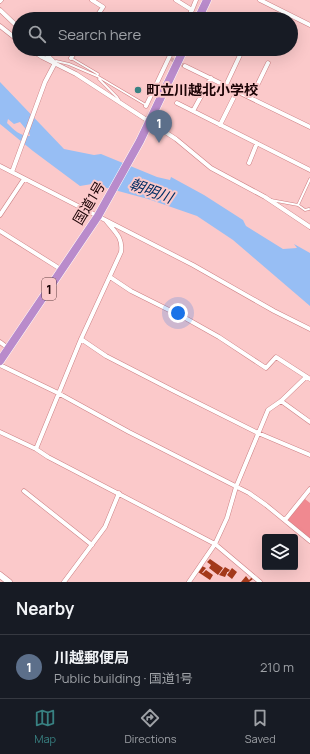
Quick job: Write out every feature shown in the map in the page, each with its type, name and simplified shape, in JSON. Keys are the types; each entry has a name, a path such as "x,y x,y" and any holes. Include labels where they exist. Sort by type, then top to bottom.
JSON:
{"highway":[{"path":"201,12 207,0"},
{"name":"国道1号","path":"0,361 62,270 102,218 103,207 140,142 181,56"}],"street":[{"path":"92,0 103,7 100,12"},
{"path":"176,0 192,10 196,0"},
{"path":"260,0 284,12"},
{"path":"0,10 12,21"},
{"path":"298,19 310,25"},
{"path":"0,26 12,35"},
{"path":"40,56 76,74 176,139 211,168 269,200 310,227"},
{"path":"48,56 55,63"},
{"path":"146,106 171,56"},
{"path":"226,85 240,56"},
{"path":"12,172 45,82 55,63"},
{"path":"251,98 268,63"},
{"path":"185,66 310,127"},
{"path":"193,111 210,78"},
{"path":"220,125 237,91"},
{"path":"176,103 310,170"},
{"path":"249,163 257,143"},
{"path":"0,166 193,265 310,330"},
{"path":"0,215 24,178"},
{"path":"36,449 81,339 121,252 122,243 118,235 102,218"},
{"path":"0,231 62,270"},
{"path":"110,277 131,291 194,322 266,368 276,356 308,378 268,410 236,487 228,518 215,544 189,582"},
{"path":"81,339 106,356 258,433 310,455"},
{"path":"0,342 9,348"},
{"path":"0,365 249,493 310,541"},
{"path":"281,401 310,422"},
{"path":"0,432 36,449 48,457 215,544 260,582"},
{"path":"285,520 310,489"},
{"path":"24,491 92,545"},
{"path":"64,582 105,527 119,494"},
{"path":"0,575 9,582"}],"lane":[{"path":"72,58 98,74 97,76 117,97 119,102"},
{"path":"55,63 56,61 69,64 97,76 146,106"},
{"path":"298,205 310,179"},
{"path":"269,200 298,205 305,210 309,209"}],"shaded area":[{"path":"305,499 310,503 310,539 287,520"}],"water":[{"name":"朝明川","path":"0,82 64,149 94,155 101,154 157,177 170,180 171,177 204,195 243,220 246,226 283,249 297,248 294,244 310,253 310,306 233,240 197,216 148,199 92,184 80,186 0,124","holes":["8,119 14,124 20,122 30,136 20,134 7,123"]}],"building":[{"path":"210,559 223,568 218,575 209,568 211,565 207,562"},
{"path":"202,566 206,568 202,573 206,570 213,575 210,580 198,572"},
{"path":"225,567 230,570 227,572 225,577 219,575"},
{"path":"232,568 237,572 232,579 227,575"},
{"path":"246,576 249,580 252,577 253,579 249,582 241,582"}],"tunnel":[{"path":"171,59 185,66"}],"place":[{"name":"町立川越北小学校","path":"138,90"},
{"name":"川越郵便局","path":"159,143"}]}
